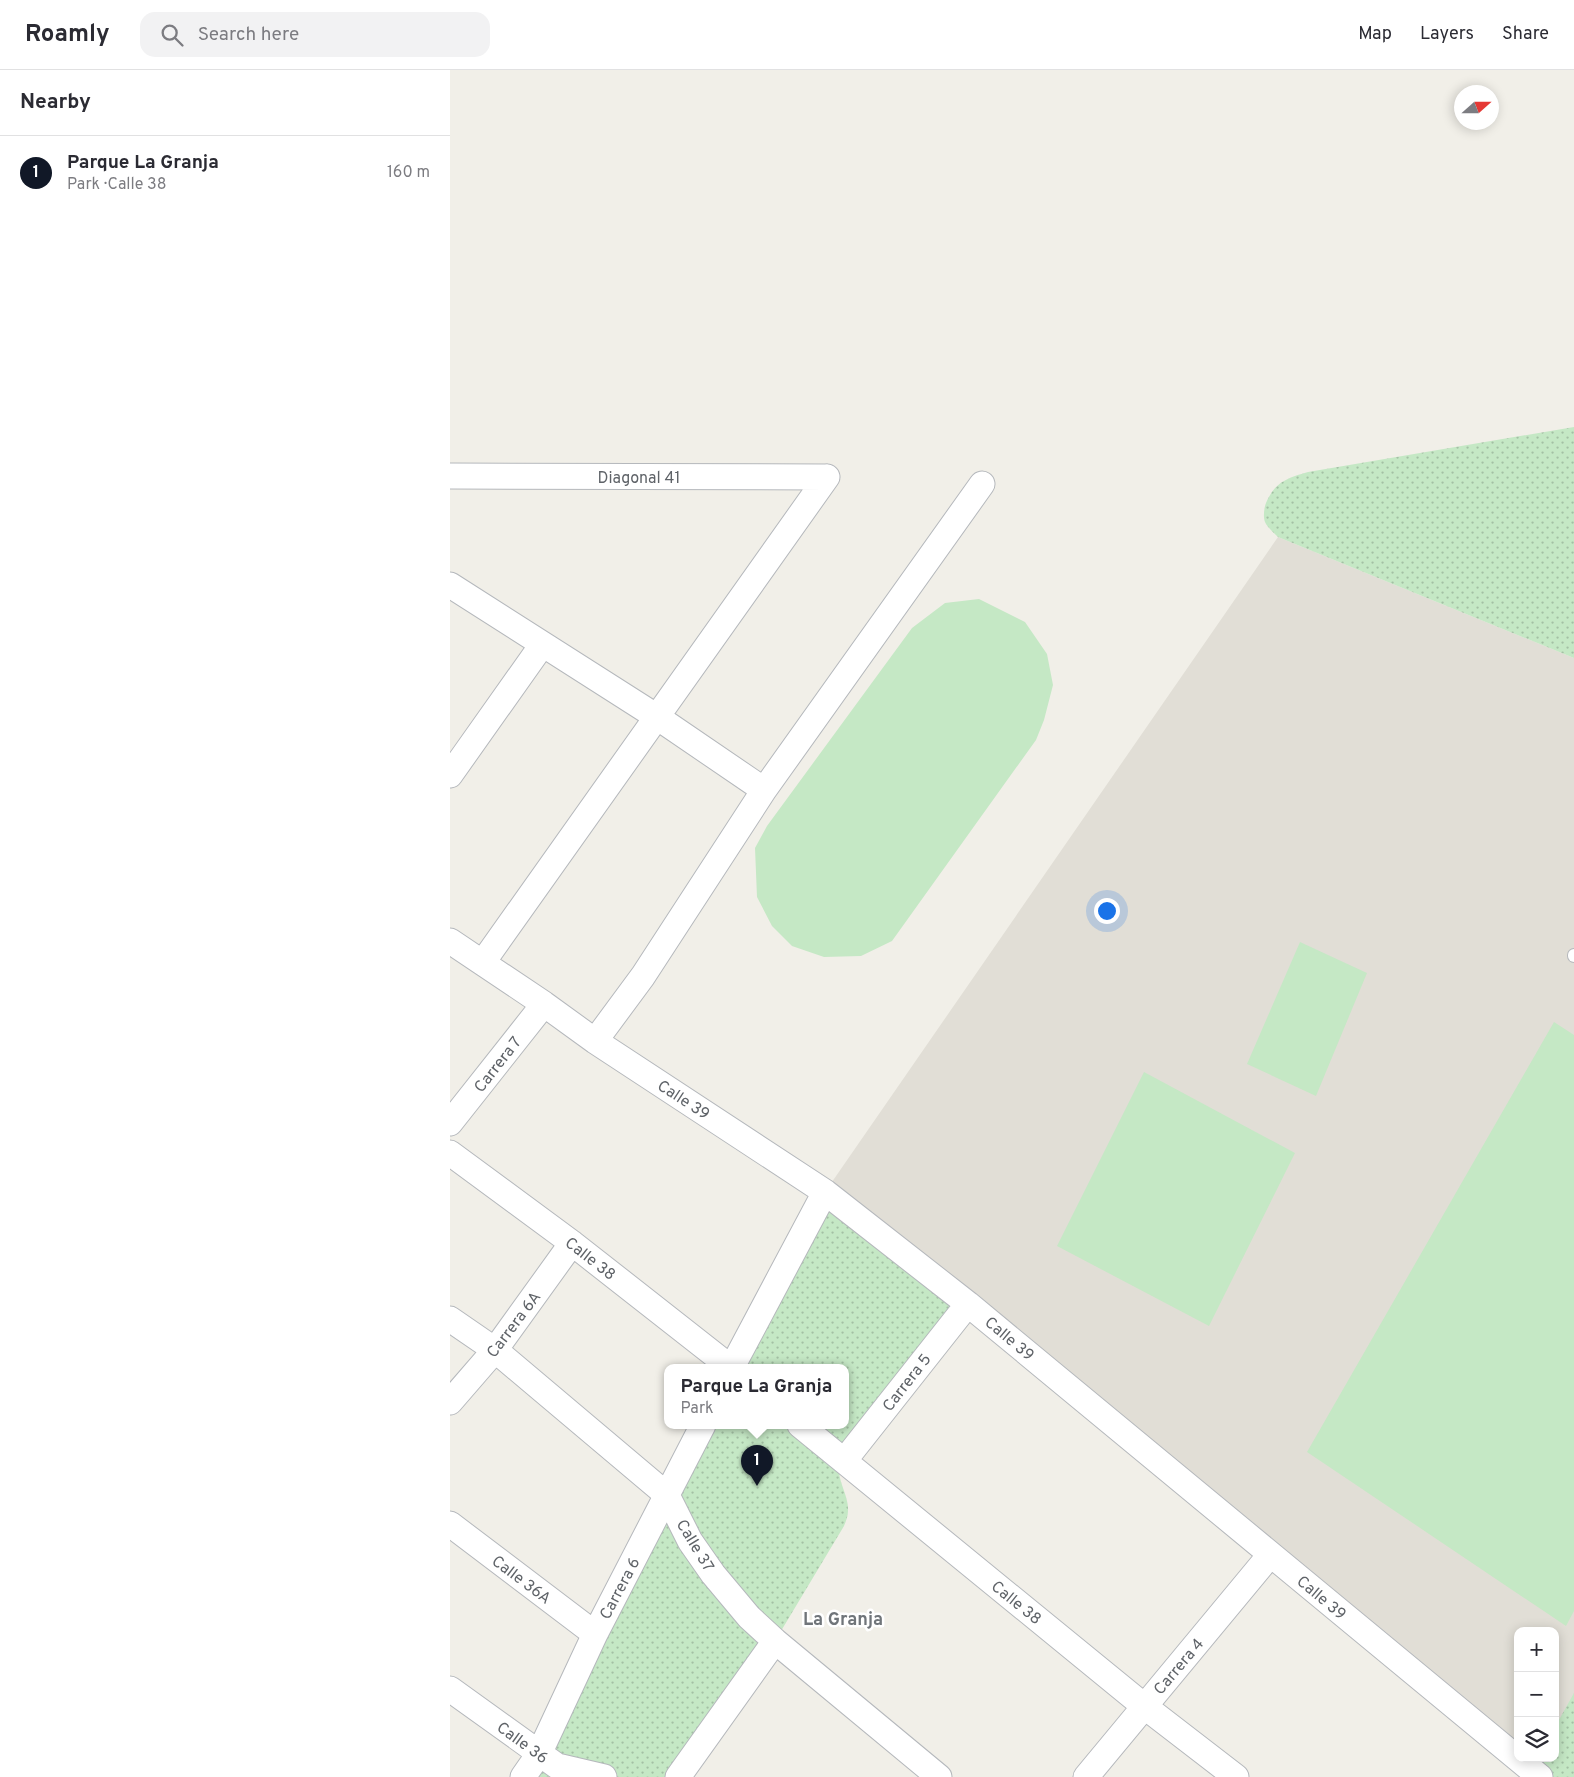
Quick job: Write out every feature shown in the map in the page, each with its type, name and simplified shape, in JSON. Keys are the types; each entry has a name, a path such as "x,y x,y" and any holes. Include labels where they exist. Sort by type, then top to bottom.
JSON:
{"street":[{"name":"Diagonal 41","path":"450,476 827,477 657,717"},
{"path":"595,1041 643,976 764,790 982,484"},
{"path":"450,585 657,717 764,790"},
{"path":"450,776 542,645"},
{"path":"483,962 657,717"},
{"name":"Calle 39","path":"450,941 544,1004 595,1041 825,1192 968,1304 1540,1777"},
{"name":"Carrera 7","path":"450,1123 544,1004"},
{"name":"Calle 38","path":"450,1153 572,1243 727,1364"},
{"path":"733,1364 825,1192"},
{"name":"Carrera 6A","path":"450,1402 494,1350 572,1243"},
{"name":"Carrera 5","path":"844,1461 968,1304"},
{"name":"Calle 37","path":"450,1319 494,1350 667,1495 690,1541 712,1574 749,1617 775,1641 939,1777"},
{"name":"Carrera 6","path":"523,1777 539,1754 595,1634 701,1429"},
{"name":"Calle 38","path":"805,1429 1144,1706 1236,1777"},
{"name":"Calle 36A","path":"450,1524 595,1634"},
{"name":"Carrera 4","path":"1086,1777 1270,1555"},
{"path":"678,1777 775,1641"},
{"name":"Calle 36","path":"450,1689 557,1766 604,1777"}],"shaded area":[{"path":"1278,537 1574,658 1574,1777 1540,1777 1522,1762 1559,1762 1559,1627 1514,1627 1514,1756 825,1192"}],"green space":[{"path":"1574,427 1574,658 1278,537 1265,522 1265,505 1273,490 1282,482 1301,474"},
{"path":"979,599 1025,622 1047,654 1053,685 1044,720 1036,740 892,941 861,956 824,957 792,946 772,926 757,897 755,848 767,826 912,628 945,603"},
{"path":"1300,942 1367,973 1316,1096 1247,1064"},
{"path":"1554,1022 1574,1035 1574,1611 1566,1626 1307,1452"},
{"path":"1144,1072 1295,1153 1209,1326 1057,1246"},
{"path":"825,1192 968,1304 839,1472 848,1506 848,1515 844,1526 775,1641 678,1777 523,1777 701,1429 849,1429 849,1364 734,1364"},
{"path":"1574,1693 1574,1777 1540,1777 1532,1770 1536,1762 1559,1762 1559,1720"}],"place":[{"name":"Parque La Granja","path":"757,1486"}],"district":[{"name":"La Granja","path":"843,1619"}]}
